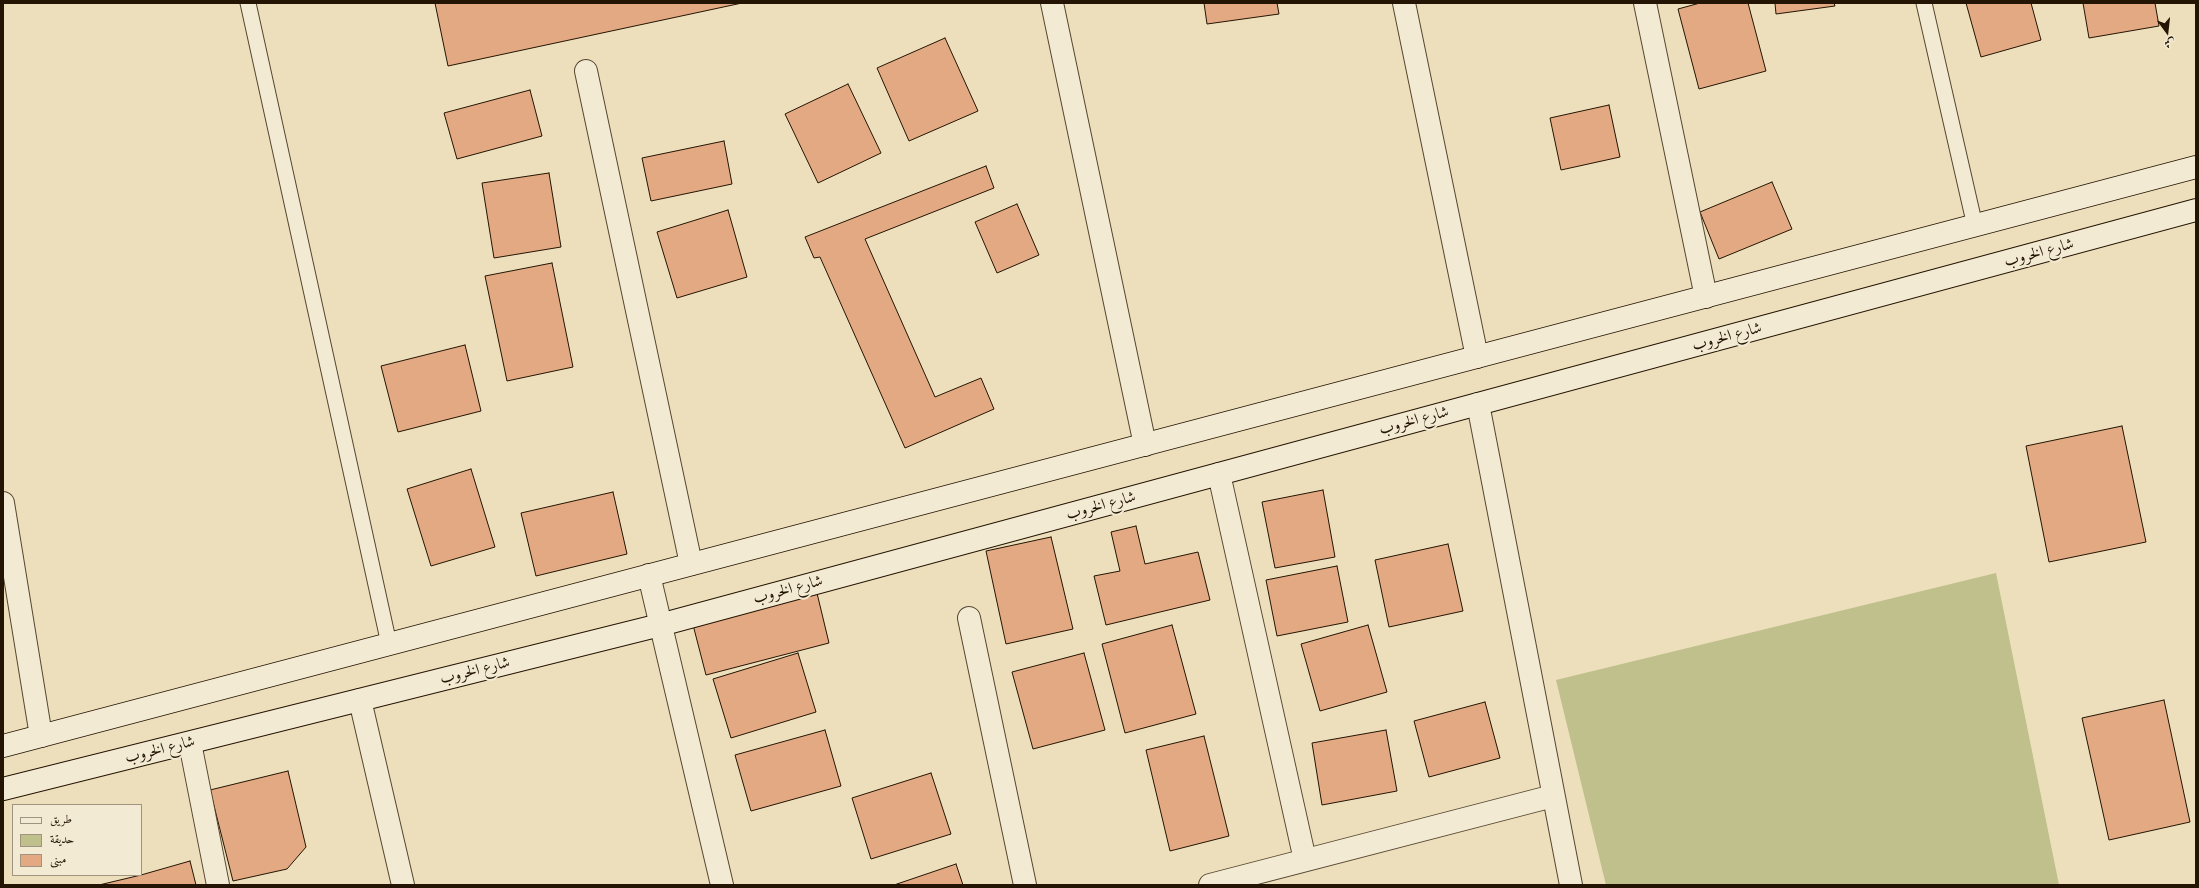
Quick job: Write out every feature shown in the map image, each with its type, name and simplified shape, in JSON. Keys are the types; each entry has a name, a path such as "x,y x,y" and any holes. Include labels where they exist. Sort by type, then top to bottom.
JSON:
{"main road":[{"path":"1052,3 1145,444"},
{"path":"1404,3 1477,357"},
{"path":"1645,3 1706,297"},
{"path":"586,71 691,564"},
{"path":"3,746 2196,167"},
{"name":"شارع الخروب","path":"3,789 660,625 2196,210"},
{"path":"1478,404 1571,885"},
{"path":"1219,474 1305,860"},
{"path":"3,503 41,736"},
{"path":"649,575 722,885"},
{"path":"969,618 1025,885"},
{"path":"360,700 403,885"},
{"path":"190,743 218,885"},
{"path":"1210,885 1553,796"}],"lane":[{"path":"248,3 390,644"},
{"path":"1924,3 1975,226"}],"green space":[{"path":"1996,573 2059,885 1606,885 1556,680"}],"building":[{"path":"435,3 742,3 448,66"},
{"path":"1204,3 1277,3 1279,14 1207,24"},
{"path":"1700,3 1748,3 1766,71 1699,89 1678,9"},
{"path":"1775,3 1834,3 1835,6 1776,14"},
{"path":"1966,3 2031,3 2041,40 1981,57"},
{"path":"2083,3 2155,3 2159,26 2089,38"},
{"path":"945,38 978,111 909,141 877,68"},
{"path":"848,84 881,153 818,183 785,114"},
{"path":"530,90 542,136 457,159 444,113"},
{"path":"1609,105 1620,157 1561,170 1550,118"},
{"path":"724,141 732,184 651,201 642,158"},
{"path":"986,166 994,188 865,239 935,397 981,378 994,409 905,448 820,257 814,258 805,237"},
{"path":"549,173 561,247 494,258 482,183"},
{"path":"1772,182 1792,229 1719,259 1700,212"},
{"path":"1017,204 1039,255 997,273 975,222"},
{"path":"728,210 747,277 677,298 657,232"},
{"path":"552,263 573,367 507,381 485,276"},
{"path":"465,345 481,411 398,432 381,366"},
{"path":"2122,426 2146,542 2049,562 2026,446"},
{"path":"471,469 495,547 431,566 407,489"},
{"path":"1323,490 1335,557 1275,568 1262,502"},
{"path":"613,492 627,554 536,576 521,513"},
{"path":"1136,526 1145,564 1198,552 1210,600 1106,625 1094,576 1120,571 1111,532"},
{"path":"1051,537 1073,629 1006,644 986,551"},
{"path":"1448,544 1463,611 1389,627 1375,560"},
{"path":"1337,566 1348,622 1277,636 1266,580"},
{"path":"816,589 829,643 706,675 692,621"},
{"path":"1172,625 1196,714 1125,733 1102,644"},
{"path":"1368,625 1387,692 1320,711 1301,644"},
{"path":"798,653 816,712 731,738 713,679"},
{"path":"1084,653 1105,730 1033,749 1012,672"},
{"path":"2164,700 2190,822 2109,840 2082,718"},
{"path":"1485,702 1500,758 1429,777 1414,721"},
{"path":"825,730 841,786 751,811 735,755"},
{"path":"1386,730 1397,791 1322,805 1312,743"},
{"path":"1204,736 1229,836 1170,851 1146,750"},
{"path":"288,771 306,847 287,869 233,881 210,790"},
{"path":"931,773 951,834 871,859 852,798"},
{"path":"190,861 196,885 99,885 142,876 142,875"},
{"path":"956,864 963,885 894,885"}]}
